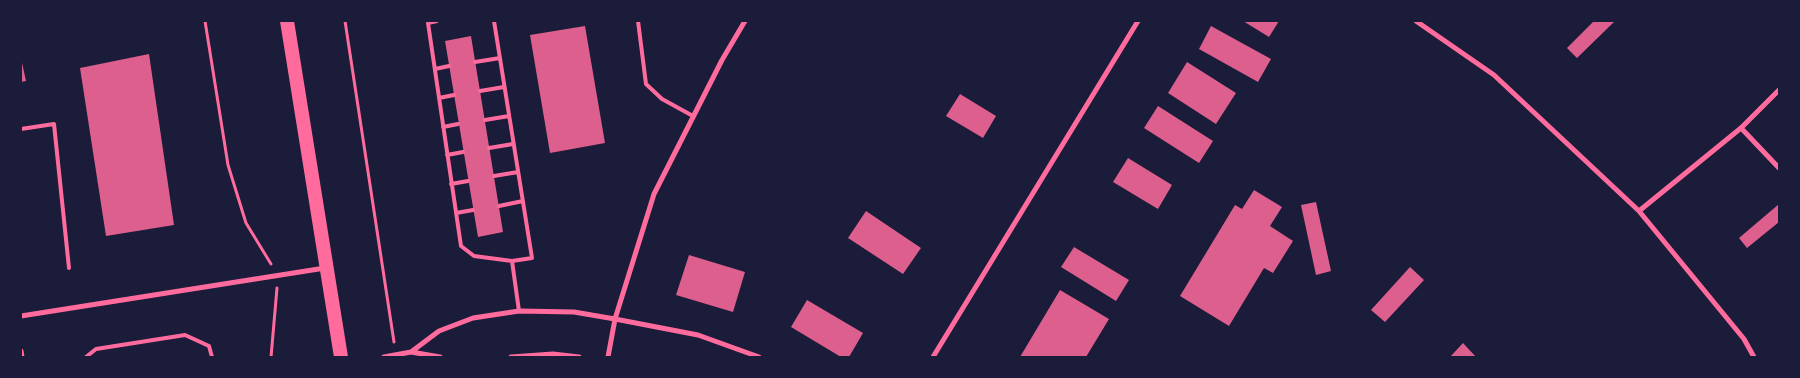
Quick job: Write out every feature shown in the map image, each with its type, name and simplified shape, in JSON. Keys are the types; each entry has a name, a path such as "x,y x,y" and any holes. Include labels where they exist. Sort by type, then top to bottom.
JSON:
{"highway":[{"path":"287,21 341,357"}],"street":[{"path":"608,357 615,319 654,194 722,60 745,21"},
{"path":"933,357 1138,21"},
{"path":"1416,21 1494,75 1639,211 1744,338 1754,357"},
{"path":"1639,211 1741,128 1779,90"},
{"path":"1741,128 1779,168"},
{"path":"21,316 326,268"},
{"path":"411,352 439,331 473,318 519,311 574,312 615,319 698,335 759,357"},
{"path":"21,351 22,357"},
{"path":"384,357 411,352 440,357"},
{"path":"511,357 553,354 579,357"}],"lane":[{"path":"437,21 428,23 461,246 474,256 512,262 532,258 494,21"},
{"path":"638,21 646,84 662,100 693,116"},
{"path":"475,62 500,58"},
{"path":"434,69 449,66"},
{"path":"480,91 504,87"},
{"path":"439,98 454,95"},
{"path":"484,120 509,116"},
{"path":"21,130 54,124 69,268"},
{"path":"443,127 458,124"},
{"path":"489,148 513,144"},
{"path":"447,155 463,152"},
{"path":"494,176 518,172"},
{"path":"451,184 468,181"},
{"path":"499,206 523,202"},
{"path":"456,213 473,210"},
{"path":"512,262 519,311"},
{"path":"86,357 96,349 185,335 209,346 212,357"}],"path":[{"path":"205,21 228,165 246,223 278,275 271,357"},
{"path":"345,21 396,355"}],"building":[{"path":"1243,21 1279,21 1269,37"},
{"path":"1594,21 1615,21 1577,58 1567,48"},
{"path":"585,26 605,143 550,153 530,35"},
{"path":"1211,26 1271,59 1258,82 1199,49"},
{"path":"471,36 503,232 478,237 445,41"},
{"path":"149,54 174,225 106,236 80,68"},
{"path":"21,58 26,81 21,82"},
{"path":"1187,62 1236,93 1216,124 1168,93"},
{"path":"960,94 996,116 983,138 946,116"},
{"path":"1158,106 1213,141 1199,163 1144,128"},
{"path":"1128,158 1172,185 1158,209 1113,182"},
{"path":"1254,190 1282,207 1270,226 1293,241 1273,273 1264,268 1229,326 1180,296 1235,205 1242,209"},
{"path":"1316,202 1331,271 1316,275 1301,205"},
{"path":"1779,204 1779,222 1747,248 1739,238"},
{"path":"866,211 921,248 903,274 848,238"},
{"path":"1074,247 1129,280 1116,301 1061,267"},
{"path":"689,255 745,272 733,312 676,295"},
{"path":"1410,267 1424,280 1385,322 1371,310"},
{"path":"1060,290 1109,319 1086,357 1020,357"},
{"path":"807,300 863,333 849,357 841,357 791,327"},
{"path":"1463,343 1476,357 1450,357"}]}
